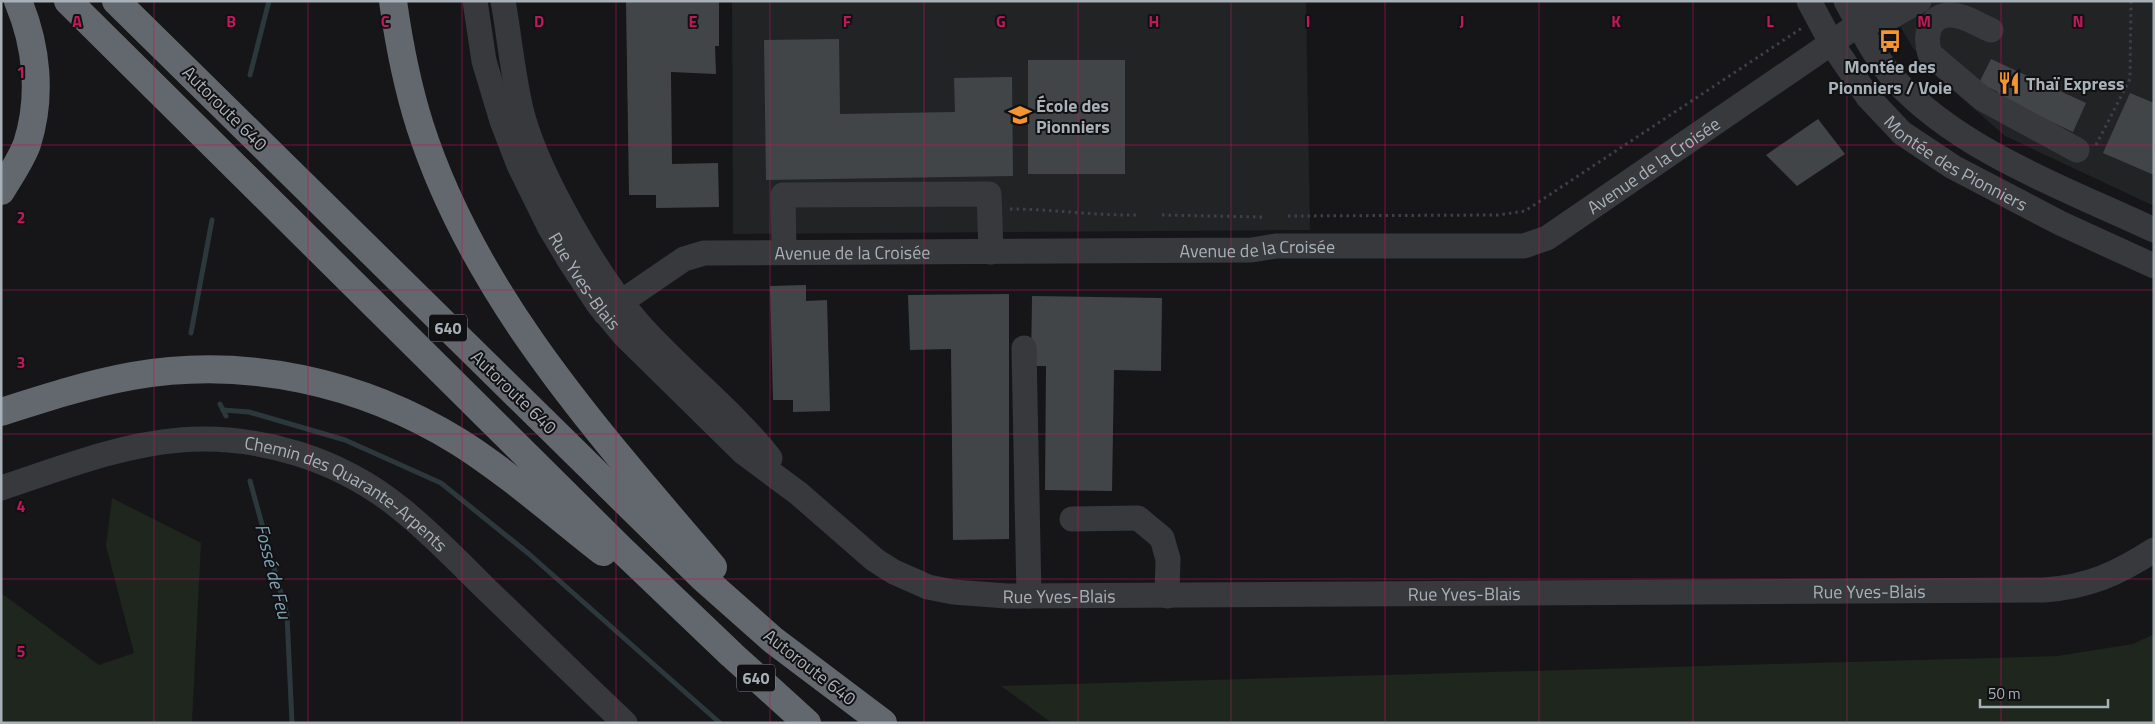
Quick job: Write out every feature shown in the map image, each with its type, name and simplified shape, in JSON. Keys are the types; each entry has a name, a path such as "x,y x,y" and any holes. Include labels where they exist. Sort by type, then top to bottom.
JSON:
{"highway":[{"path":"1,191 26,145 35,107 35,62 31,39 18,1"},
{"name":"Autoroute 640","path":"68,1 707,632 807,723"},
{"name":"Autoroute 640","path":"116,1 674,550 785,649 883,723"},
{"path":"393,1 406,78 429,152 460,222 505,301 560,382 594,425 785,649"},
{"path":"1,412 99,383 174,371 232,370 270,373 353,391 397,409 460,443 707,632"}],"street":[{"name":"Rue Yves-Blais","path":"475,1 484,61 513,119 532,142 558,198 586,246 613,307 646,332 748,432 798,493 862,550 905,577 928,586 953,592 1029,596 2044,590 2088,584 2117,572 2154,550"},
{"name":"Rue Yves-Blais","path":"504,1 513,119"},
{"name":"Montée des Pionniers","path":"1809,1 1832,44 1868,97 1902,133 1953,168 2060,223 2154,266"},
{"name":"Montée des Pionniers","path":"1846,1 1892,77 1923,109 1970,142 2154,230"},
{"path":"1859,24 1878,1"},
{"path":"1859,24 1891,17 1919,1"},
{"path":"1991,30 1961,17 1943,17 1928,27 1927,45 1930,54 1983,99 2086,149"},
{"name":"Avenue de la Croisée","path":"613,307 675,265 694,255 784,252 1252,250 1276,246 1524,246 1547,238 1859,24"},
{"path":"784,252 783,195 990,194 991,252"},
{"path":"1024,348 1029,596"},
{"name":"Chemin des Quarante-Arpents","path":"1,488 122,450 172,441 226,440 270,446 304,455 335,467 364,483 413,518 625,723"},
{"path":"1072,519 1138,518 1162,538 1168,559 1167,596"}],"path":[{"path":"2086,149 2130,79 2130,1"},
{"name":"Avenue de la Croisée","path":"1288,216 1498,215 1525,211 1800,29"},
{"path":"1006,209 1060,210 1100,215 1139,215"},
{"name":"Avenue de la Croisée","path":"1162,215 1263,217"}],"shaded area":[{"name":"École des Pionniers","path":"732,1 1306,1 1310,230 733,234"},
{"path":"1885,1 2154,1 2154,206 2005,136 1940,79 1913,48"},
{"path":"112,498 201,543 192,723 1,723 1,593 99,665 134,653 106,546"},
{"path":"2154,634 2154,723 1052,723 1001,686 2057,656 2133,644"}],"building":[{"path":"626,1 719,1 719,46 715,46 716,74 671,72 672,164 718,163 719,207 656,208 656,195 629,195"},
{"path":"839,39 840,114 955,112 954,78 1012,77 1013,176 766,180 764,40"},
{"path":"1991,59 2086,103 2073,132 1996,96 1998,92 1979,83"},
{"path":"1028,60 1125,60 1125,174 1028,174"},
{"path":"2130,93 2154,103 2154,175 2103,153"},
{"path":"1818,119 1845,154 1797,186 1766,155"},
{"path":"806,285 806,301 827,300 830,411 793,412 793,400 773,400 770,286"},
{"path":"1009,294 1009,539 953,540 951,349 910,350 908,295"},
{"path":"1032,296 1162,298 1161,371 1114,370 1112,491 1045,490 1046,366 1031,366"}],"waterway":[{"name":"Fossé de Feu","path":"250,75 269,1"},
{"name":"Fossé de Feu","path":"191,333 212,220"},
{"name":"Fossé de Feu","path":"220,404 226,416"},
{"path":"223,410 249,412 345,440 441,483 529,554 720,723"},
{"name":"Fossé de Feu","path":"250,481 287,615 292,723"}],"place":[{"name":"Montée des Pionniers / Voie","path":"1890,41"},
{"name":"Thaï Express","path":"2009,83"},
{"name":"École des Pionniers","path":"1020,115"}]}
